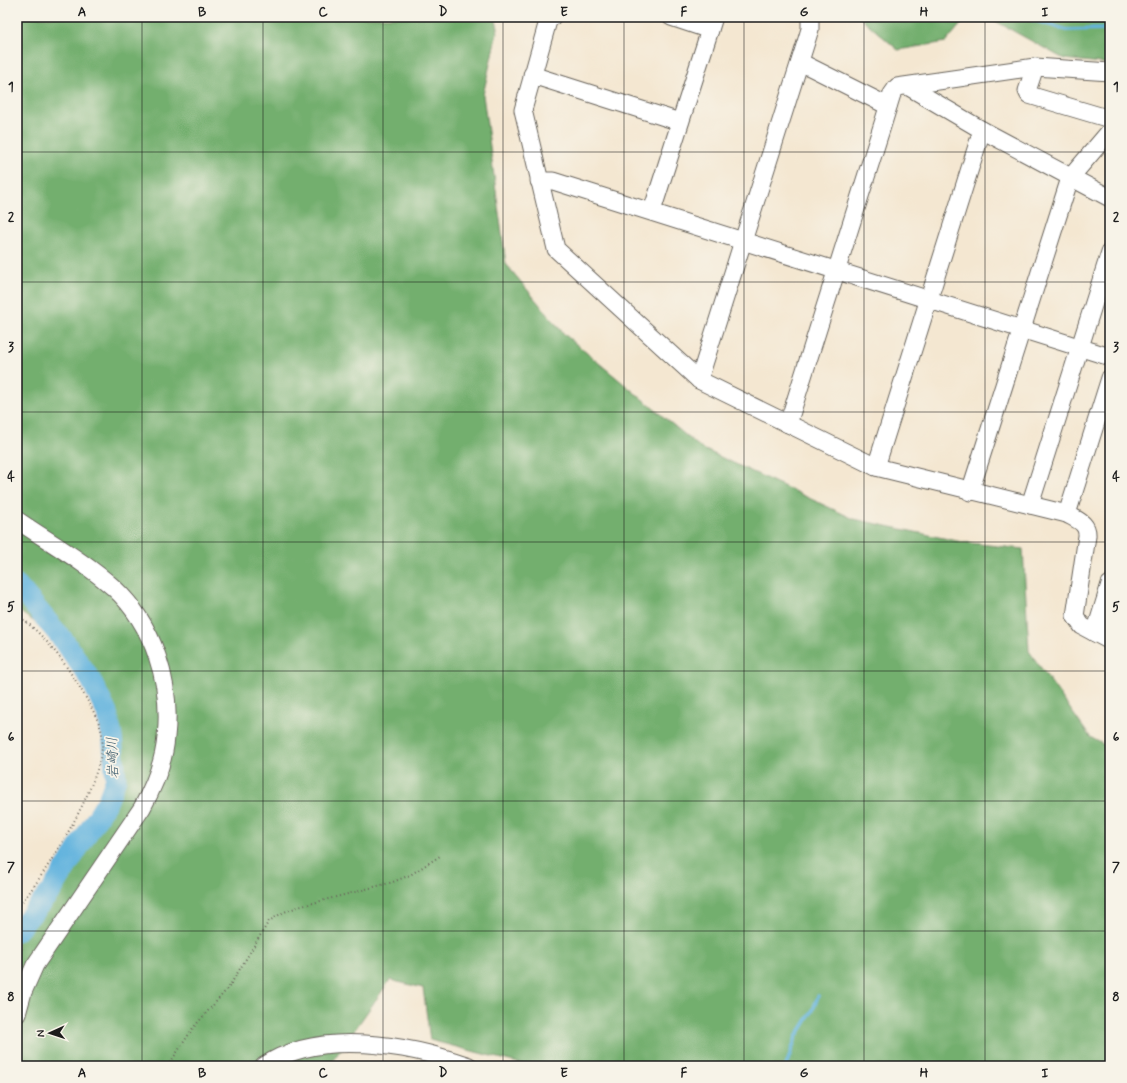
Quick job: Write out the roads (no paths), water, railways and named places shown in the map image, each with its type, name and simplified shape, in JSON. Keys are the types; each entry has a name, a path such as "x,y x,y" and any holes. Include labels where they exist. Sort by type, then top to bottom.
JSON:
{"street":[{"path":"552,17 548,21 523,110 556,249 699,380 876,467 970,492 1067,514 1084,524 1088,529 1075,616 1082,626 1110,641"},
{"path":"652,211 712,23 671,17"},
{"path":"699,380 800,62 810,29 810,17"},
{"path":"800,62 888,106"},
{"path":"788,424 888,106 892,94 897,87 909,87 1035,67 1110,72"},
{"path":"1035,67 1027,92 1029,95 1110,119"},
{"path":"532,75 680,122"},
{"path":"909,87 982,130 1110,198"},
{"path":"876,467 982,130"},
{"path":"970,492 1070,178 1110,131"},
{"path":"539,181 553,181 652,211 742,241 1022,329 1058,343 1110,357"},
{"path":"1030,505 1081,348 1110,252"},
{"path":"1067,514 1110,378"},
{"path":"17,520 105,581 128,604 143,625 156,653 163,674 167,717 166,738 162,758 153,787 142,808 35,965 23,992 17,1014"},
{"path":"1095,633 1110,584"},
{"path":"264,1066 276,1058 300,1048 336,1044 404,1048 439,1056 469,1066"}],"waterway":[{"path":"1033,20 1067,30 1103,29 1110,27"},
{"name":"岩崎川","path":"17,585 64,641 91,680 107,713 112,736 116,779 108,800 52,890 17,931"},
{"path":"786,1066 796,1037 813,1010 818,996"}]}
